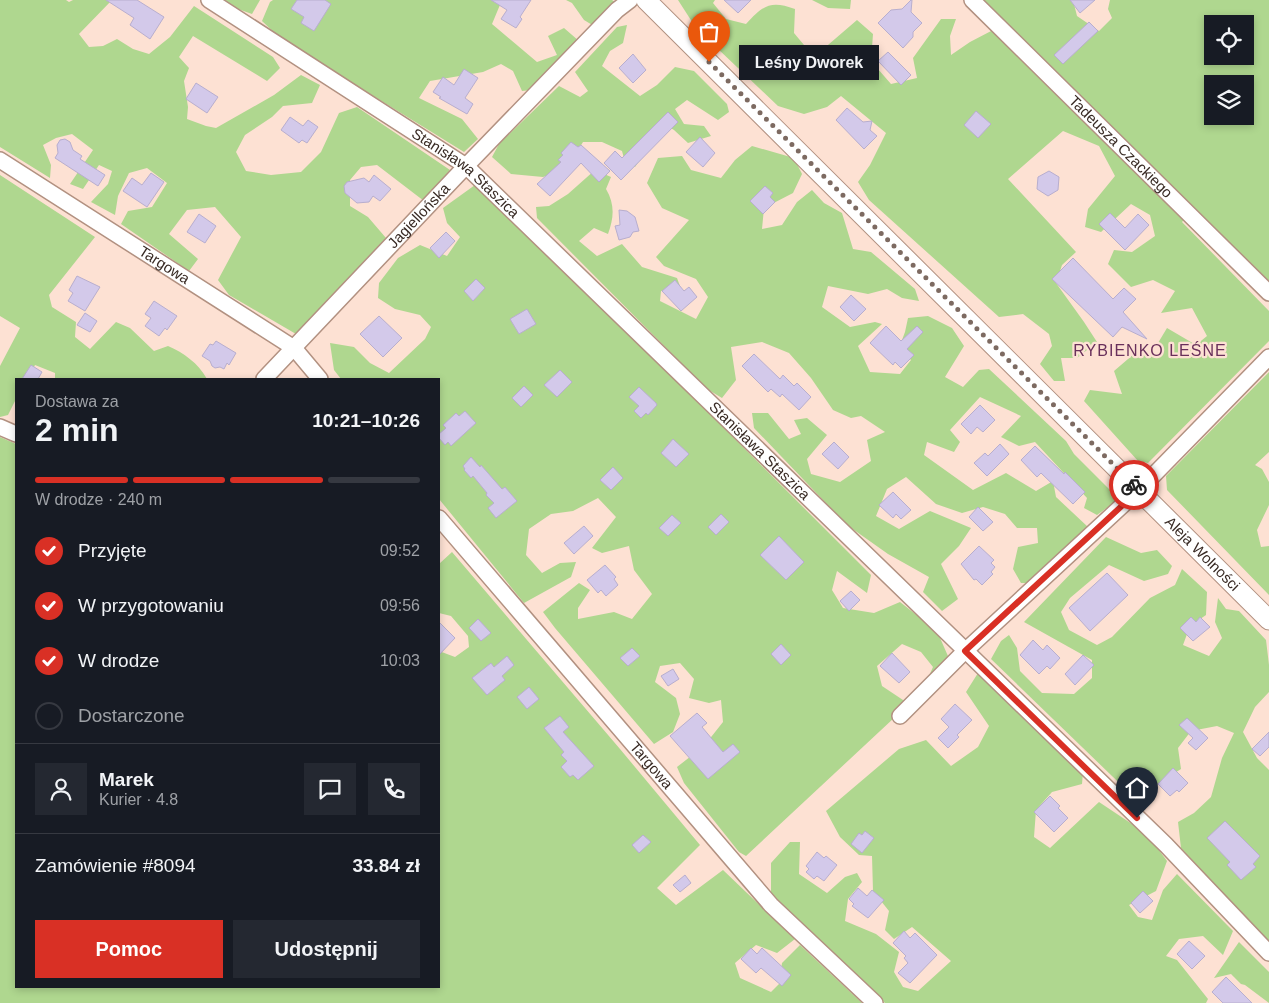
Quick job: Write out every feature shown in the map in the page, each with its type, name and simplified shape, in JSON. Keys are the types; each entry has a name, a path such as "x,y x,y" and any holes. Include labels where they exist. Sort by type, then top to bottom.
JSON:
{"street":[{"name":"Stanisława Staszica","path":"209,0 466,166 1166,845 1269,953"},
{"name":"Jagiellońska","path":"265,378 466,166 617,10 630,0"},
{"name":"Aleja Wolności","path":"646,0 1269,620"},
{"name":"Tadeusza Czackiego","path":"972,0 1269,293"},
{"name":"Targowa","path":"0,160 294,348 319,378"},
{"path":"900,716 965,651 1139,490 1269,357"},
{"path":"0,427 15,434"},
{"name":"Targowa","path":"440,519 771,905 875,1003"}],"green space":[{"path":"0,0 66,0 69,2 73,0 112,0 79,34 89,47 103,46 117,39 133,49 149,54 170,37 194,6 273,57 280,68 267,81 193,36 179,57 189,68 184,81 188,107 187,119 206,126 216,128 274,95 301,75 320,85 312,103 283,106 272,117 245,135 236,152 246,171 271,175 301,172 321,152 339,113 357,107 450,170 424,201 377,165 361,167 350,180 350,206 368,217 386,238 296,334 229,295 218,280 241,237 215,207 187,210 169,234 198,259 189,271 121,224 128,211 152,207 167,183 147,168 129,173 118,196 115,215 91,202 108,184 112,171 99,165 83,189 70,184 93,150 72,134 56,138 43,145 51,165 50,178 0,147"},
{"path":"224,0 260,0 252,14 238,9"},
{"path":"273,0 502,0 492,24 537,62 557,55 548,36 564,28 579,41 532,90 522,91 513,71 501,64 483,72 430,81 419,98 462,119 478,139 464,152 281,39 262,21 270,2"},
{"path":"566,0 612,0 615,2 594,26 584,20 572,3"},
{"path":"678,0 715,0 713,3 726,19 746,24 757,12 768,6 780,5 795,9 794,33 814,57 857,20 873,34 871,61 891,84 917,78 913,58 941,19 956,19 950,36 951,55 993,30 981,0 1073,0 1077,16 1099,31 1112,18 1108,9 1110,0 1269,0 1269,281 1194,208 1182,222 1269,311 1269,341 1148,463 1138,461 1084,401 1090,390 1122,394 1114,371 1135,353 1160,354 1158,343 1167,328 1196,345 1207,336 1192,308 1161,313 1175,291 1153,280 1131,287 1108,264 1114,250 1132,252 1155,236 1150,215 1131,204 1101,232 1085,227 1088,209 1115,176 1099,146 1063,131 1008,179 1076,252 1062,265 1056,283 1097,342 1077,358 1061,358 1065,381 1054,381 1040,364 1052,346 1049,334 1023,314 999,317 869,200 858,182 870,165 886,133 841,96 827,107 804,114 778,106 696,28"},
{"path":"812,0 851,0 850,9 828,8"},
{"path":"627,25 623,43 610,51 602,66 640,96 657,85 675,67 694,71 727,104 729,112 718,120 687,100 675,109 684,124 704,126 711,136 688,143 674,130 664,124 635,167 625,162 622,151 602,142 583,142 563,174 555,173 543,177 511,174 492,157 499,144 559,86 580,97 588,91 575,72 617,27"},
{"path":"752,146 794,158 802,174 793,193 764,208 762,229 782,225 797,202 812,190 824,203 842,213 853,249 871,252 915,289 919,301 902,298 887,289 868,294 828,286 822,307 850,327 875,322 882,324 858,346 870,372 900,374 911,360 899,348 908,318 928,316 952,328 964,346 945,377 963,387 979,370 989,369 1066,441 1074,454 1119,499 1097,515 1084,508 1087,498 1035,442 1019,446 1001,437 1021,416 980,397 950,430 960,442 954,452 927,442 924,455 973,490 1006,473 1036,491 1053,481 1056,497 1088,527 1034,583 1021,583 1013,569 1018,547 1038,543 1037,528 1017,528 1005,514 983,507 962,513 936,504 906,477 887,489 876,516 899,529 930,511 971,528 959,546 941,564 958,599 942,611 923,592 929,577 888,554 847,525 754,428 752,413 768,413 789,439 801,434 794,420 807,418 827,435 807,459 811,474 840,482 871,461 867,440 885,432 861,416 851,418 833,410 811,378 789,353 762,342 731,347 736,380 722,398 707,389 537,218 536,207 549,206 568,194 595,170 611,177 606,189 613,211 608,234 594,228 579,241 597,256 622,244 642,267 677,278 681,289 661,291 660,301 696,319 708,297 696,279 664,266 656,257 689,220 662,208 647,183 658,158 682,156 691,170 721,178 735,160"},
{"path":"0,175 95,237 49,295 52,307 76,322 75,337 90,349 116,322 130,328 154,351 168,346 180,352 195,363 206,378 55,378 55,373 35,365 28,378 15,378 15,401 8,415 0,417 0,366 20,328 0,316"},
{"path":"475,185 705,409 871,575 867,593 837,571 832,590 843,608 874,613 900,602 937,631 951,663 925,685 933,667 921,652 902,644 877,666 882,686 909,704 746,856 739,852 684,783 677,767 704,746 723,722 721,700 709,703 689,698 694,679 680,663 660,666 655,682 676,698 680,714 673,732 654,744 543,612 579,583 590,590 578,608 578,619 614,612 632,619 652,594 634,570 629,546 602,553 592,548 616,517 598,498 573,511 551,514 529,529 526,555 542,573 560,563 576,562 571,577 524,603 440,500 440,378 340,378 334,370 330,343 354,347 370,363 389,373 425,339 431,327 420,315 395,309 378,298 379,283 398,258 420,245 447,256 460,237 447,223 443,208"},
{"path":"1269,372 1269,452 1255,465 1262,469 1269,482 1269,505 1257,530 1261,547 1269,546 1269,595 1167,490 1166,476"},
{"path":"0,437 15,444 15,988 440,988 440,651 455,657 469,647 468,636 451,616 440,613 440,563 452,552 700,845 657,888 676,905 723,870 795,939 777,953 756,945 735,963 740,978 771,992 779,984 782,963 800,945 862,1003 0,1003"},
{"path":"1106,537 1141,553 1157,550 1172,566 1168,574 1144,581 1109,565 1070,598 1061,612 1069,630 1097,645 1112,637 1150,598 1175,585 1182,569 1207,592 1206,615 1190,626 1183,645 1209,656 1222,638 1215,622 1218,598 1226,609 1239,611 1266,640 1269,665 1269,692 1255,707 1243,732 1257,758 1269,770 1269,944 1181,848 1178,822 1194,813 1211,797 1222,758 1234,733 1217,726 1191,731 1178,748 1181,769 1157,784 1153,801 1143,806 991,659 1001,641 1009,635 1017,648 1020,671 1042,693 1074,694 1092,678 1092,660 1024,622"},
{"path":"978,673 1083,772 1082,784 1052,792 1036,810 1034,837 1050,848 1099,802 1147,834 1167,861 1156,891 1129,905 1138,917 1152,920 1163,890 1177,874 1233,931 1223,955 1203,936 1179,939 1166,956 1177,960 1208,999 1206,1003 885,1003 771,896 771,863 790,842 800,842 799,874 827,893 845,877 857,873 862,882 848,899 845,921 876,934 899,952 894,972 903,987 918,991 951,961 912,927 894,939 885,930 889,911 873,891 872,856 859,855 840,837 826,811 899,749 926,740 951,766 978,747 989,726 966,692"},
{"path":"1239,942 1269,972 1269,1003 1241,984 1231,974 1214,978"}],"building":[{"path":"106,0 137,0 164,17 150,39 130,25 134,18"},
{"path":"297,0 325,0 331,4 314,31 301,23 304,17 291,9"},
{"path":"491,0 531,0 520,17 522,19 516,28 501,19 507,10"},
{"path":"724,0 751,0 738,13"},
{"path":"911,0 911,12 922,23 913,32 913,37 903,48 878,23 891,10 902,9"},
{"path":"1070,0 1095,0 1080,13"},
{"path":"1089,22 1098,31 1063,64 1054,55"},
{"path":"888,52 911,75 901,85 878,61"},
{"path":"633,54 646,70 633,83 619,68"},
{"path":"464,69 478,78 465,98 473,104 467,114 439,98 441,97 433,92 443,77 454,85"},
{"path":"196,83 218,97 207,113 186,99"},
{"path":"847,108 863,122 872,121 870,130 877,136 864,149 836,120"},
{"path":"976,111 991,124 978,138 964,125"},
{"path":"668,112 678,122 621,180 604,163 615,151 622,158"},
{"path":"290,117 303,126 308,120 318,127 307,143 302,140 299,143 281,130"},
{"path":"700,137 715,153 703,167 686,152"},
{"path":"65,139 70,142 73,150 82,156 80,159 105,175 98,186 55,158 58,153 57,145 60,140"},
{"path":"571,142 578,147 581,145 610,171 599,182 581,163 550,196 537,184 561,162 558,160 563,155 561,153"},
{"path":"1049,171 1059,177 1058,190 1048,196 1037,189 1038,177"},
{"path":"151,173 164,182 147,207 123,191 132,178 142,185"},
{"path":"374,175 391,189 380,201 373,196 369,202 357,203 345,193 344,186 347,182 364,178 369,182"},
{"path":"765,186 773,193 770,197 775,202 763,214 750,201"},
{"path":"619,210 627,211 635,217 639,231 633,232 630,237 619,240 615,226 620,225"},
{"path":"1110,213 1125,228 1138,214 1149,225 1125,250 1099,224"},
{"path":"199,214 216,226 205,243 187,232"},
{"path":"446,232 455,241 439,258 430,248"},
{"path":"1073,258 1113,299 1124,288 1136,299 1123,312 1147,339 1122,327 1113,337 1052,279"},
{"path":"77,276 100,287 85,311 68,301 73,293 69,290"},
{"path":"476,279 485,288 473,301 464,291"},
{"path":"675,280 684,291 689,287 697,297 681,311 662,291"},
{"path":"851,295 866,309 854,321 840,307"},
{"path":"154,301 177,316 167,330 165,328 159,336 145,326 151,318 145,314"},
{"path":"527,309 536,324 519,334 510,319"},
{"path":"85,313 97,321 90,332 77,325"},
{"path":"379,316 402,338 383,357 360,334"},
{"path":"886,326 901,341 917,326 923,332 907,349 914,355 901,368 895,362 893,365 870,343"},
{"path":"216,341 236,353 229,365 227,363 224,369 220,367 215,368 210,361 202,356 210,344 213,345"},
{"path":"754,354 780,379 783,375 794,386 797,383 811,397 799,410 782,394 780,397 771,389 768,392 742,366"},
{"path":"31,365 42,372 39,378 23,378"},
{"path":"560,370 572,382 557,397 544,385"},
{"path":"524,386 533,395 521,407 512,398"},
{"path":"639,387 657,405 648,415 646,413 641,418 634,411 639,406 629,397"},
{"path":"980,405 995,420 983,432 977,427 971,434 961,424"},
{"path":"465,411 476,423 451,446 448,442 445,445 440,439 440,433 446,428 443,425 456,413 459,416"},
{"path":"673,439 689,454 676,467 661,453"},
{"path":"834,442 849,457 838,469 822,454"},
{"path":"1000,444 1009,454 987,476 974,463 985,453 988,456"},
{"path":"1035,446 1085,492 1073,504 1041,473 1037,477 1021,460"},
{"path":"471,457 480,467 481,465 502,489 505,487 517,501 496,518 488,508 494,503 473,476 471,478 464,470 463,466"},
{"path":"613,467 623,478 611,490 600,480"},
{"path":"893,492 911,510 901,519 896,514 893,518 879,505"},
{"path":"978,507 993,522 983,531 969,517"},
{"path":"721,514 729,522 716,535 708,527"},
{"path":"672,515 681,523 668,536 659,528"},
{"path":"584,526 593,536 574,554 564,543"},
{"path":"779,536 804,562 786,580 760,555"},
{"path":"979,546 994,560 991,563 995,567 991,572 993,574 982,585 976,579 974,580 961,564"},
{"path":"605,565 616,577 614,579 618,585 606,596 601,590 598,593 587,580"},
{"path":"1107,573 1128,595 1090,631 1069,608"},
{"path":"851,591 860,600 849,611 840,601"},
{"path":"1191,617 1196,622 1200,617 1210,627 1193,641 1180,628"},
{"path":"478,619 491,633 481,641 469,628"},
{"path":"440,623 455,638 440,654"},
{"path":"1033,640 1043,650 1047,645 1060,658 1050,669 1047,666 1039,674 1020,655"},
{"path":"781,644 791,655 781,665 771,654"},
{"path":"632,648 640,656 628,666 620,658"},
{"path":"892,653 910,672 899,683 880,666"},
{"path":"1083,655 1094,665 1075,685 1065,674"},
{"path":"507,656 514,665 502,676 505,680 487,695 472,678 491,663 494,667"},
{"path":"673,669 679,679 668,686 661,676"},
{"path":"529,687 539,699 527,709 517,697"},
{"path":"955,704 972,720 957,735 959,737 948,748 938,738 949,727 941,719"},
{"path":"697,713 707,723 702,727 723,752 733,744 740,752 708,779 670,736"},
{"path":"560,716 569,727 563,732 594,766 578,780 573,775 570,777 561,767 567,761 561,755 564,752 544,728"},
{"path":"1187,718 1208,738 1196,750 1188,743 1193,738 1179,725"},
{"path":"1269,732 1269,747 1260,756 1252,749"},
{"path":"1173,768 1188,783 1179,792 1177,790 1170,796 1158,784"},
{"path":"1050,796 1068,818 1054,832 1034,812"},
{"path":"1225,821 1260,856 1253,864 1256,867 1241,880 1227,865 1230,862 1207,838"},
{"path":"865,831 874,838 862,853 851,844 859,833 862,835"},
{"path":"643,835 651,842 639,853 632,845"},
{"path":"817,852 824,858 826,856 837,865 824,881 817,876 814,879 806,872 809,869 806,866"},
{"path":"685,875 691,883 680,892 673,885"},
{"path":"858,888 867,896 872,890 884,900 868,918 852,906 854,904 849,899"},
{"path":"1143,891 1153,901 1140,913 1131,903"},
{"path":"904,931 910,938 915,933 937,955 910,983 898,973 908,963 904,958 906,956 893,943"},
{"path":"1189,941 1205,956 1192,969 1177,954"},
{"path":"751,948 757,954 762,948 791,975 782,986 761,968 756,973 741,959"},
{"path":"1226,977 1252,1003 1223,1003 1212,992"}],"way so far":[{"path":"709,62 1134,485"}],"place":[{"name":"Leśny Dworek","path":"709,62"}],"district":[{"name":"RYBIENKO LEŚNE","path":"1150,350"}],"route":[{"path":"1134,485 1139,490 965,651 1137,818"}]}
